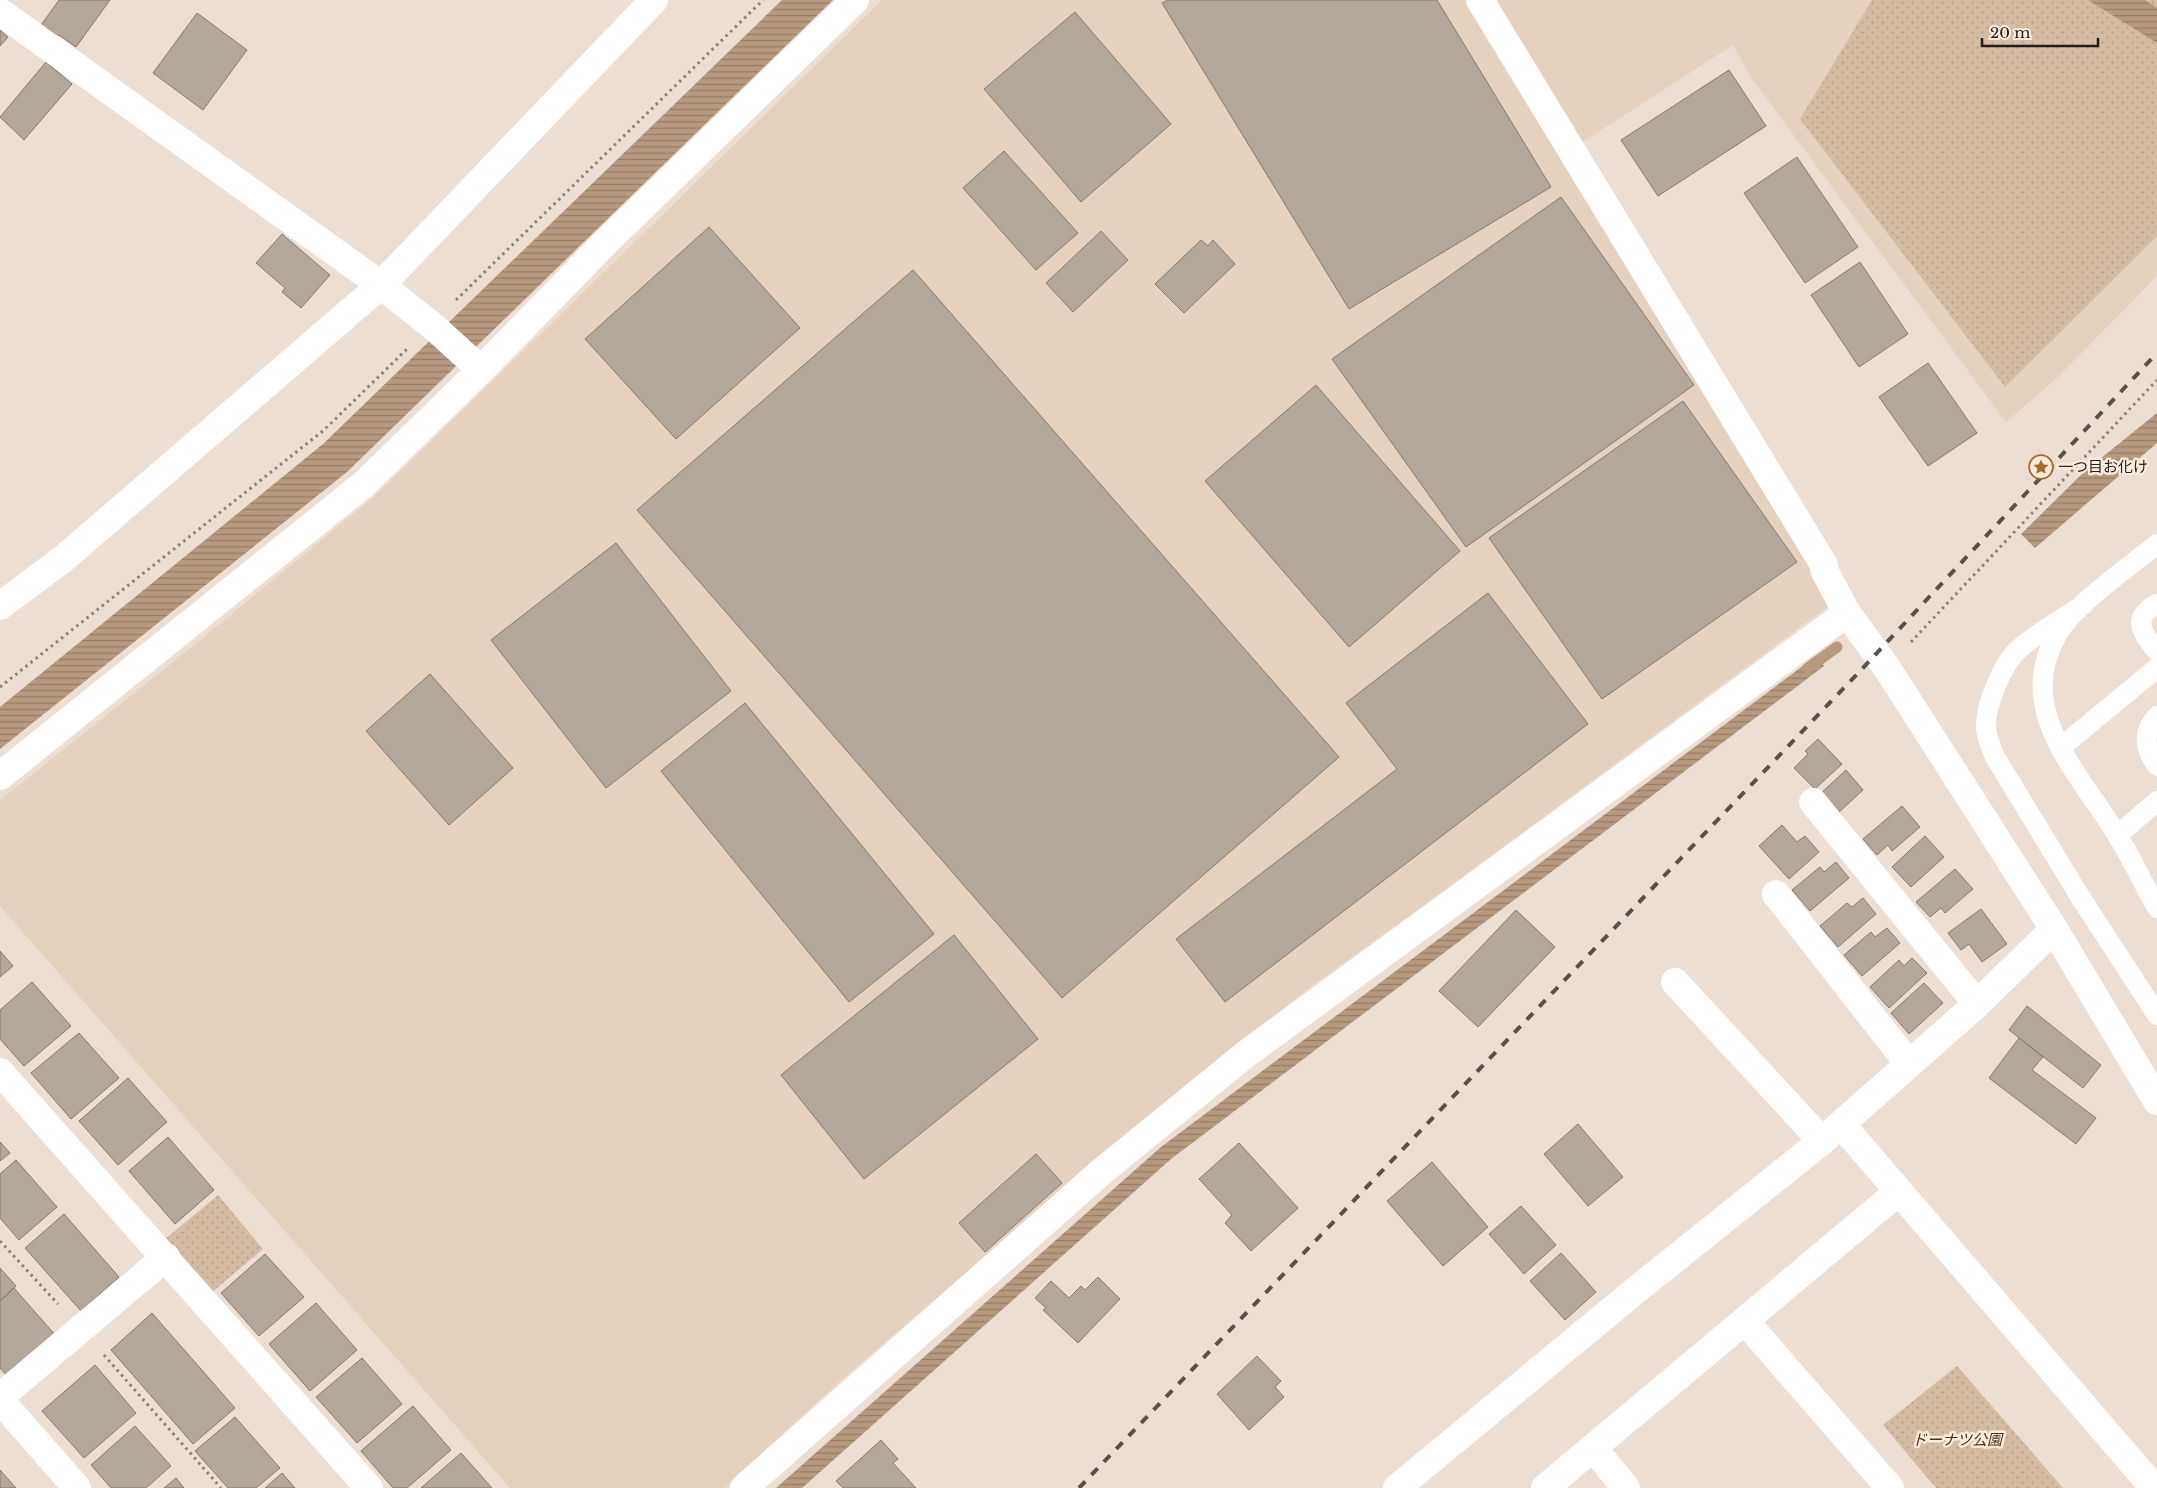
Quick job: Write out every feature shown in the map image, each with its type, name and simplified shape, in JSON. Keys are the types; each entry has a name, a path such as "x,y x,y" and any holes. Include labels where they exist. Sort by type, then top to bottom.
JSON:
{"street":[{"path":"0,776 364,484 474,364 606,242 855,0"},
{"path":"1480,0 1824,565 1824,570 1855,623 1887,668 2054,929 2157,1101"},
{"path":"0,606 62,560 381,285 650,1"},
{"path":"0,12 381,285 433,327 474,364"},
{"path":"744,1488 1101,1172 1246,1054 1855,623"},
{"path":"1813,802 1977,1004"},
{"path":"1776,894 1909,1064"},
{"path":"1397,1488 1636,1290 1831,1132 1977,1004 2054,929"},
{"path":"1675,982 1831,1132 1898,1192 2147,1481 2154,1488 2157,1486"},
{"path":"0,1072 166,1257 368,1488"},
{"path":"1545,1488 1898,1192"},
{"path":"77,1488 0,1399 166,1257"},
{"path":"1744,1321 1890,1488"},
{"path":"1593,1448 1626,1488"}],"lane":[{"path":"2157,544 2083,605 2018,649 1991,698 1986,726 1988,742 1995,757 2079,895 2157,1016"},
{"path":"2157,604 2150,608 2141,622 2142,634 2157,651"},
{"path":"2083,605 2058,633 2045,671 2042,689 2045,714 2060,748 2118,835 2157,908"},
{"path":"2060,748 2157,668"},
{"path":"2157,716 2145,738 2147,751 2157,766"},
{"path":"2118,835 2157,801"}],"path":[{"path":"0,687 324,430 433,327 762,0"},
{"path":"1887,668 1972,575 2157,380"},
{"path":"0,1241 82,1329 220,1488"}],"shaded area":[{"path":"782,0 833,0 347,472 0,749 0,707 323,444"},
{"path":"882,0 1468,0 1835,601 1450,886 1306,990 1105,1153 840,1381 725,1488 510,1488 0,906 0,800 171,664 374,497"},
{"path":"1490,0 2157,0 2157,276 2059,376 2006,422 1752,79 1733,45 1581,143"},
{"path":"2088,0 2145,0 2157,8 2157,43"},
{"path":"2157,413 2157,443 2035,548 2021,534 2085,471"},
{"path":"1816,656 1824,666 1171,1159 802,1488 776,1488 1161,1147"}],"green space":[{"path":"1872,0 2157,0 2157,236 2005,387 1800,119"},
{"path":"218,1195 263,1249 210,1294 164,1240"},
{"name":"ドーナツ公園","path":"1957,1366 2063,1488 1936,1488 1883,1425"}],"building":[{"path":"59,0 110,0 76,47 59,35 55,39 39,28"},
{"path":"1168,0 1437,0 1551,187 1349,309 1162,3"},
{"path":"1075,12 1171,124 1081,202 984,89"},
{"path":"197,13 247,50 203,110 153,73"},
{"path":"0,30 8,37 0,46"},
{"path":"46,62 72,84 24,140 0,117"},
{"path":"1729,70 1766,126 1658,196 1621,140"},
{"path":"1004,151 1078,233 1036,270 963,188"},
{"path":"1797,157 1858,247 1805,283 1744,193"},
{"path":"1561,197 1694,385 1466,547 1332,359"},
{"path":"709,227 800,328 676,439 585,339"},
{"path":"1101,231 1128,260 1073,312 1046,283"},
{"path":"282,234 330,275 301,308 282,292 285,288 256,263"},
{"path":"1201,240 1208,246 1213,240 1235,264 1184,313 1155,284"},
{"path":"1860,262 1908,334 1859,367 1811,295"},
{"path":"913,270 1339,757 1062,998 637,510"},
{"path":"1928,363 1977,433 1928,466 1879,397"},
{"path":"1316,385 1460,551 1349,647 1205,481"},
{"path":"1683,401 1797,562 1602,699 1489,538"},
{"path":"616,543 731,691 606,788 491,640"},
{"path":"1488,593 1588,724 1225,1002 1176,939 1397,769 1346,703"},
{"path":"430,674 513,768 449,825 366,731"},
{"path":"745,703 934,934 849,1002 661,771"},
{"path":"1818,739 1842,764 1815,789 1794,768 1808,754 1805,751"},
{"path":"1846,770 1863,790 1836,815 1819,795"},
{"path":"1902,806 1920,827 1892,851 1888,845 1877,855 1863,839"},
{"path":"1782,825 1797,842 1805,836 1819,852 1789,879 1759,846"},
{"path":"1925,836 1944,857 1911,887 1892,867"},
{"path":"1836,862 1849,878 1810,911 1792,890 1820,867 1824,872"},
{"path":"1955,869 1973,889 1945,913 1941,908 1930,917 1916,902"},
{"path":"1863,898 1876,914 1838,947 1820,926 1847,903 1852,907"},
{"path":"1981,909 2007,944 1982,962 1969,944 1961,950 1948,933"},
{"path":"1516,910 1555,947 1478,1027 1439,991"},
{"path":"1887,928 1900,943 1862,976 1844,955 1871,932 1875,937"},
{"path":"954,935 1038,1039 864,1179 781,1075"},
{"path":"0,951 13,966 0,977"},
{"path":"1912,958 1927,973 1889,1008 1870,987 1899,960 1904,966"},
{"path":"32,982 71,1026 24,1066 0,1039 0,1010"},
{"path":"1924,983 1943,1003 1909,1034 1891,1013"},
{"path":"2027,1006 2101,1065 2083,1088 2009,1030"},
{"path":"79,1033 119,1078 71,1119 31,1073"},
{"path":"2019,1038 2043,1057 2032,1070 2096,1118 2076,1144 1989,1078"},
{"path":"128,1078 167,1122 118,1165 79,1121"},
{"path":"1578,1124 1623,1177 1588,1206 1544,1154"},
{"path":"168,1137 214,1190 175,1224 129,1171"},
{"path":"0,1142 10,1153 0,1161"},
{"path":"1239,1143 1298,1208 1251,1251 1225,1223 1232,1215 1199,1179"},
{"path":"1036,1154 1062,1183 985,1252 959,1223"},
{"path":"16,1160 57,1207 19,1240 0,1218 0,1174"},
{"path":"1432,1162 1488,1227 1443,1266 1387,1201"},
{"path":"1521,1206 1556,1245 1524,1274 1489,1234"},
{"path":"64,1214 119,1277 81,1311 25,1248"},
{"path":"1561,1253 1596,1292 1565,1320 1530,1281"},
{"path":"265,1254 304,1297 259,1336 221,1293"},
{"path":"0,1268 16,1286 0,1301"},
{"path":"1098,1277 1120,1299 1078,1343 1043,1310 1046,1308 1035,1298 1051,1281 1069,1298 1081,1286 1085,1290"},
{"path":"14,1288 57,1337 9,1378 0,1368 0,1301"},
{"path":"316,1303 357,1350 310,1391 269,1344"},
{"path":"152,1313 235,1408 193,1444 111,1350"},
{"path":"1257,1356 1281,1381 1275,1387 1284,1397 1249,1430 1217,1394"},
{"path":"362,1358 402,1404 357,1443 316,1397"},
{"path":"95,1365 136,1413 84,1458 42,1411"},
{"path":"413,1406 451,1450 407,1488 393,1488 361,1451"},
{"path":"235,1417 280,1468 256,1488 228,1488 195,1451"},
{"path":"135,1426 171,1466 146,1488 111,1488 91,1465"},
{"path":"881,1440 898,1459 893,1463 916,1488 843,1488 836,1481"},
{"path":"461,1453 492,1488 421,1488"},
{"path":"0,1470 16,1488 0,1488"},
{"path":"282,1473 295,1488 265,1488"},
{"path":"176,1478 184,1488 164,1488"}],"waterway":[{"path":"1808,668 1837,647"}],"railway":[{"path":"1079,1488 1861,670 2157,353"}],"place":[{"name":"一つ目お化け","path":"2041,467"}]}
